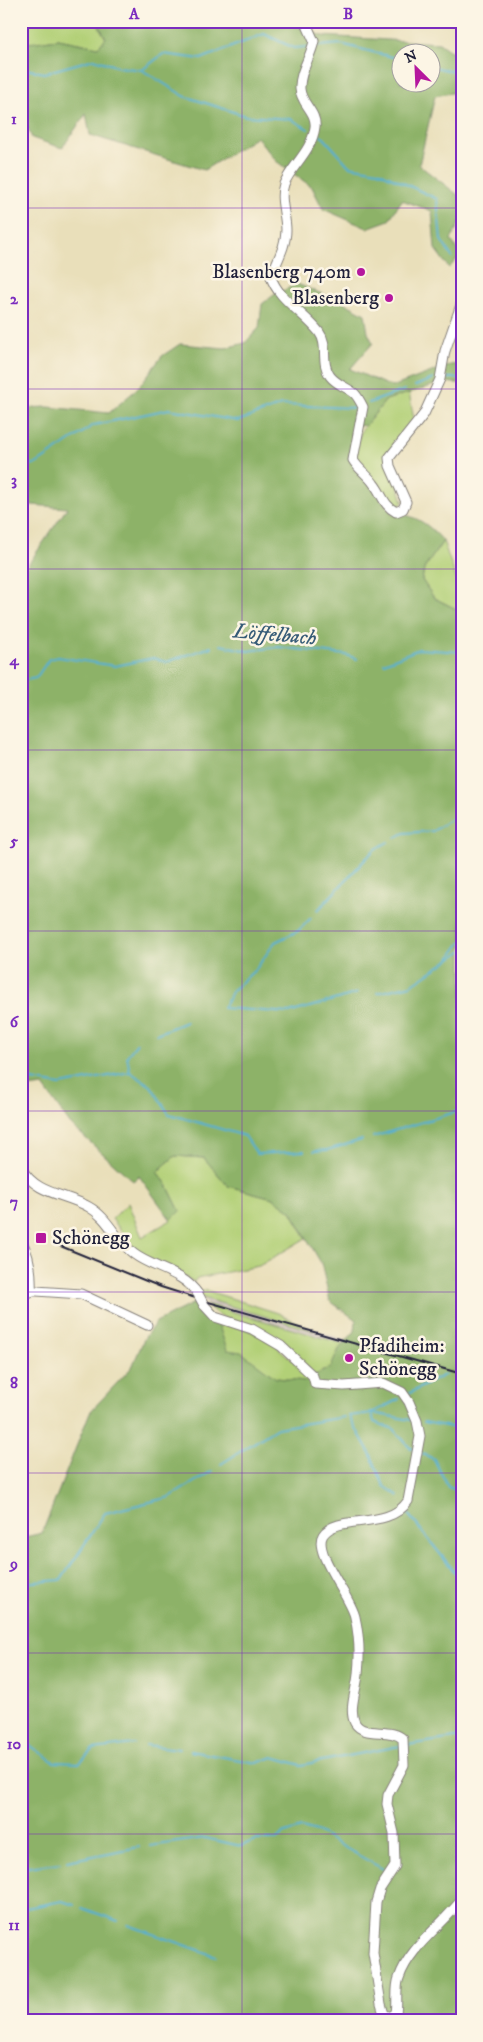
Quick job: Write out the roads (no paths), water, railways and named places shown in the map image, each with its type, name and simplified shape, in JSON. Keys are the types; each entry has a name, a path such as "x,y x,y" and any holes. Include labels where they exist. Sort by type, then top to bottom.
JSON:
{"street":[{"path":"305,21 314,41 301,78 300,90 304,103 314,117 315,128 303,158 284,186 282,199 286,230 284,245 271,278 281,295 305,314 321,334 325,343 326,368 330,376 344,388 355,394 363,407 353,460 358,468 373,482 389,508 396,512 404,509 406,502 390,466 390,458 424,414 440,378 445,351 462,302"},
{"path":"21,1168 33,1184 89,1207 108,1223 135,1255 184,1279 198,1294 215,1318 252,1329 281,1346 313,1376 315,1384 344,1386 383,1383 395,1387 409,1402 417,1421 420,1436 418,1452 412,1469 408,1501 403,1508 383,1518 338,1526 322,1536 320,1544 322,1554 355,1615 358,1633 358,1673 353,1719 357,1726 364,1730 391,1732 398,1734 403,1739 404,1765 388,1795 387,1804 394,1833 395,1866 380,1889 376,1902 374,1953 380,2004 384,2014 390,2017 396,2013 398,1980 406,1962 449,1917 462,1899"},
{"path":"21,1240 29,1258 32,1276 26,1291 81,1294 147,1326"}],"waterway":[{"path":"142,70 163,54 201,59 264,34 294,48 307,47"},
{"path":"319,46 341,44 390,56"},
{"path":"21,68 44,73 94,59 119,67 142,70 184,96 246,116 291,119 308,129"},
{"path":"440,68 451,71"},
{"path":"319,135 324,138 349,166 378,171 437,199 441,240 452,257"},
{"path":"445,378 462,378"},
{"path":"415,386 433,379"},
{"path":"369,403 405,390"},
{"path":"21,465 36,464 94,425 169,409 238,421 282,405 354,408"},
{"name":"Löffelbach","path":"221,645 248,651 278,647 346,655 357,659"},
{"name":"Löffelbach","path":"21,681 36,678 49,659 58,657 115,666 153,658 166,662 211,647"},
{"name":"Löffelbach","path":"384,663 419,649 462,652"},
{"path":"395,838 404,833 433,831 462,812"},
{"path":"318,910 374,850 388,842"},
{"path":"311,918 298,931 275,942 256,969 233,990 223,1008 289,1013 358,993"},
{"path":"448,960 462,941"},
{"path":"377,993 411,985 462,951"},
{"path":"156,1034 186,1022"},
{"path":"21,1078 60,1085 130,1072 127,1056 137,1043"},
{"path":"130,1072 151,1086 169,1114 245,1136 257,1154 304,1151"},
{"path":"373,1137 462,1110"},
{"path":"314,1151 327,1150 362,1140"},
{"path":"457,1368 462,1366"},
{"path":"410,1393 446,1374"},
{"path":"399,1399 372,1413 349,1416 370,1453 384,1486 399,1496"},
{"path":"411,1420 372,1413 374,1422 394,1429 409,1447 415,1450"},
{"path":"221,1464 277,1428 344,1417"},
{"path":"424,1422 462,1429"},
{"path":"421,1453 434,1459 448,1487 462,1492"},
{"path":"21,1583 61,1580 105,1513 170,1497 212,1471"},
{"path":"408,1514 462,1581"},
{"path":"407,1745 462,1737"},
{"path":"21,1739 54,1762 79,1763 93,1749 134,1744"},
{"path":"146,1745 179,1749"},
{"path":"190,1751 257,1763 273,1757 301,1765 400,1746"},
{"path":"150,1846 205,1838 241,1846 255,1840 275,1840 283,1834 301,1828 317,1832 383,1869"},
{"path":"67,1861 139,1847"},
{"path":"21,1868 60,1863"},
{"path":"21,1909 62,1901 74,1905"},
{"path":"82,1908 118,1921"},
{"path":"128,1925 216,1956"}],"railway":[{"path":"58,1245 161,1287 462,1374"}],"place":[{"name":"Blasenberg 740m","path":"361,272"},
{"name":"Blasenberg","path":"389,298"},
{"name":"Schönegg","path":"41,1238"},
{"name":"Pfadiheim: Schönegg","path":"349,1358"}]}
